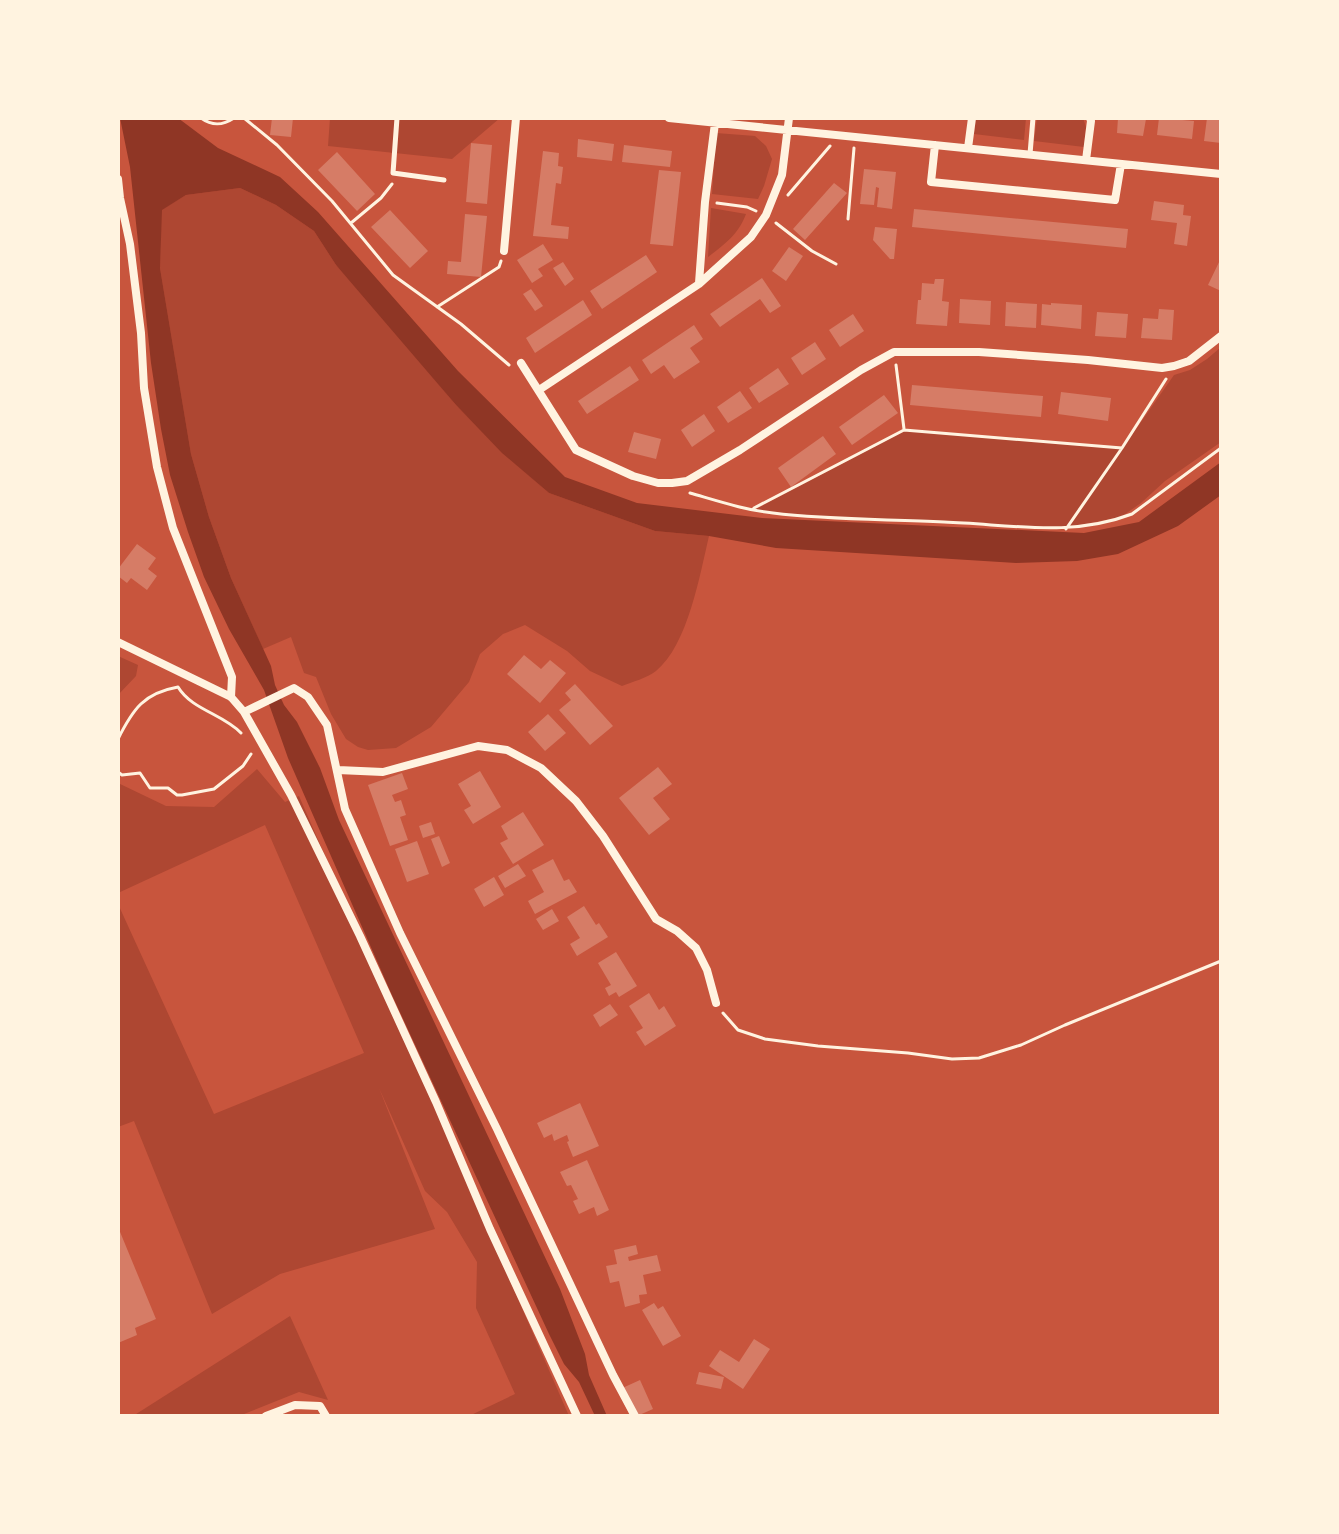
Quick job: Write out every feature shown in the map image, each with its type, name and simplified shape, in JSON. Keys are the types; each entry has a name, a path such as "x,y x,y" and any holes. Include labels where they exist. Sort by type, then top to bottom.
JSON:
{"street":[{"path":"504,251 516,118"},
{"path":"669,118 1221,174"},
{"path":"539,390 699,284 751,237 766,215 782,175 789,118"},
{"path":"968,148 972,118"},
{"path":"1086,160 1090,118"},
{"path":"699,284 715,123"},
{"path":"935,145 931,182 946,184 1115,200 1121,164"},
{"path":"118,179 130,244 144,388 157,467 173,528 232,677 231,697"},
{"path":"517,366 539,390 576,450 633,476 658,483 672,483 687,481 740,450 861,370 894,352 979,352 1162,368 1189,361 1221,336"},
{"path":"118,642 231,697 244,712 265,757 291,795 360,936 577,1416"},
{"path":"244,712 294,688 308,697 327,725 345,809 400,933 635,1416"},
{"path":"338,770 383,772 478,746 507,750 541,768 576,801 603,836 656,919 677,931 696,948 707,970 716,1003"},
{"path":"268,1416 295,1405 320,1406 326,1416"}],"lane":[{"path":"397,118 393,173 444,180"},
{"path":"1030,154 1033,118"}],"path":[{"path":"201,118 215,125 234,118"},
{"path":"244,118 277,145 332,201 393,275 517,366"},
{"path":"789,194 840,134"},
{"path":"848,219 855,136"},
{"path":"350,223 381,198 392,184 393,173"},
{"path":"437,307 499,267 504,251"},
{"path":"894,352 904,430"},
{"path":"1066,529 1174,366"},
{"path":"751,510 904,430 1122,448"},
{"path":"679,491 751,510 817,517 1066,529 1132,514 1221,448"},
{"path":"118,739 130,716 146,699 160,690 178,687 190,700 230,723 244,737"},
{"path":"118,772 122,775 140,773 150,788 168,788 177,795 209,792 243,766 251,754 248,744"},
{"path":"716,1003 738,1030 765,1039 952,1059 979,1058 1021,1045 1221,961"}],"shaded area":[{"path":"120,118 178,118 218,148 280,177 318,212 458,371 565,477 637,503 762,518 1084,533 1139,522 1221,462 1221,495 1178,526 1118,554 1077,561 1016,563 776,548 709,536 655,531 549,493 502,453 456,405 336,265 314,231 276,205 240,188 186,195 162,210 160,268 191,454 231,578 271,666 284,705 297,722 320,768 339,820 560,1289 585,1354 589,1375 607,1416 595,1416 579,1382 564,1364 549,1334 391,993 288,758 264,690 204,577 170,475 161,429 130,167"},
{"path":"330,118 500,118 452,159 328,146"},
{"path":"976,118 1026,118 1024,140 974,134"},
{"path":"1037,118 1083,118 1086,127 1084,147 1034,141"},
{"path":"716,133 755,136 766,146 772,159 758,199 712,194"},
{"path":"240,188 276,205 314,231 336,265 456,405 502,452 549,493 655,531 709,536 697,589 684,627 677,644 656,671 622,686 590,671 567,651 525,625 503,634 480,654 469,682 431,727 396,748 368,750 346,739 331,714 316,677 304,673 291,637 263,649 231,578 191,454 160,268 161,210 186,195"},
{"path":"711,208 746,214 735,233 708,257"},
{"path":"1221,347 1221,442 1121,517 1065,528 754,510 904,431 1122,449 1174,375 1190,370"},
{"path":"118,656 138,665 136,676 118,695"},
{"path":"257,769 285,802 299,796 569,1416 469,1416 515,1394 476,1308 477,1262 447,1212 425,1191 379,1088 435,1229 280,1274 212,1314 134,1121 118,1127 118,904 214,1114 364,1053 265,825 118,893 118,783 166,806 214,807"},
{"path":"290,1316 328,1400 299,1392 239,1416 133,1416"}],"building":[{"path":"272,118 293,118 291,137 270,135"},
{"path":"1118,118 1146,119 1143,136 1117,133"},
{"path":"1159,118 1194,121 1192,139 1157,135"},
{"path":"1207,118 1221,118 1221,143 1204,141"},
{"path":"578,139 614,144 612,161 577,157"},
{"path":"471,143 492,145 487,204 466,202"},
{"path":"624,145 672,151 670,167 622,162"},
{"path":"543,151 559,153 558,166 563,167 561,184 556,183 551,225 569,227 568,239 533,236"},
{"path":"337,152 375,194 357,211 318,170"},
{"path":"864,169 896,172 892,209 877,207 879,188 876,187 874,205 860,204"},
{"path":"659,170 681,172 673,246 650,244"},
{"path":"834,183 847,193 805,240 793,229"},
{"path":"1154,201 1184,205 1183,215 1191,216 1187,246 1174,244 1177,223 1151,220"},
{"path":"914,209 1128,229 1126,248 912,227"},
{"path":"390,210 428,251 410,268 371,227"},
{"path":"465,214 487,216 481,277 447,274 448,261 461,262"},
{"path":"875,227 897,229 894,259 890,259 873,240"},
{"path":"543,244 553,260 538,269 543,276 532,283 517,260"},
{"path":"789,247 803,256 786,281 772,271"},
{"path":"646,255 657,272 602,309 590,291"},
{"path":"1221,258 1221,291 1208,285"},
{"path":"563,262 574,279 565,286 553,268"},
{"path":"762,278 781,306 770,313 760,299 720,327 710,314"},
{"path":"935,279 944,279 942,301 949,302 947,326 916,324 922,283 934,284"},
{"path":"531,289 543,306 535,311 523,294"},
{"path":"960,299 991,301 990,325 959,323"},
{"path":"583,300 592,315 535,353 526,338"},
{"path":"1006,302 1037,304 1036,328 1005,326"},
{"path":"1042,304 1082,305 1081,329 1041,325"},
{"path":"1159,309 1174,310 1172,340 1141,338 1143,318 1158,319"},
{"path":"1097,312 1128,314 1126,338 1095,336"},
{"path":"853,314 864,331 840,347 829,330"},
{"path":"694,325 703,339 690,348 700,362 674,379 664,365 651,374 642,360"},
{"path":"815,342 826,359 802,375 791,358"},
{"path":"630,366 639,380 587,414 578,401"},
{"path":"778,368 789,384 759,403 749,388"},
{"path":"912,385 1043,396 1041,417 910,405"},
{"path":"740,391 752,408 728,423 717,407"},
{"path":"1061,392 1111,398 1108,421 1058,414"},
{"path":"884,395 898,413 852,445 839,427"},
{"path":"704,414 715,431 692,447 681,430"},
{"path":"634,432 661,439 656,459 628,452"},
{"path":"823,436 836,454 791,487 778,468"},
{"path":"137,544 156,558 148,569 157,576 147,590 131,578 127,583 118,576 118,569"},
{"path":"524,655 541,669 550,660 566,673 540,703 507,674"},
{"path":"575,684 613,726 590,745 559,710 571,700 565,693"},
{"path":"548,714 566,733 545,751 528,732"},
{"path":"658,767 672,784 653,798 670,819 649,835 619,798"},
{"path":"480,771 501,807 473,824 464,810 471,806 458,784"},
{"path":"402,773 408,789 392,795 395,802 401,800 406,815 400,817 408,840 390,846 368,785"},
{"path":"523,812 544,845 513,864 500,843 508,839 501,826"},
{"path":"431,822 435,834 423,838 419,826"},
{"path":"439,836 450,863 442,867 431,839"},
{"path":"417,841 429,874 407,882 395,849"},
{"path":"553,859 564,881 569,879 577,892 535,914 528,901 544,892 532,870"},
{"path":"518,864 526,876 505,888 498,876"},
{"path":"494,877 504,895 484,907 474,889"},
{"path":"584,906 608,937 577,956 570,944 580,938 567,917"},
{"path":"552,909 559,921 543,930 536,919"},
{"path":"616,952 637,986 619,997 616,992 609,996 605,988 611,985 598,963"},
{"path":"649,993 659,1010 664,1006 676,1026 645,1046 636,1032 643,1028 629,1006"},
{"path":"610,1004 618,1015 600,1027 593,1015"},
{"path":"580,1103 599,1146 573,1157 567,1135 554,1141 552,1134 544,1138 537,1123"},
{"path":"587,1160 609,1210 597,1216 594,1207 579,1214 573,1201 578,1199 560,1172"},
{"path":"118,1227 156,1319 135,1328 137,1335 118,1343"},
{"path":"636,1245 638,1254 628,1257 629,1261 657,1255 661,1271 643,1275 647,1294 639,1295 640,1303 625,1307 619,1281 610,1283 606,1266 617,1264 614,1250"},
{"path":"654,1303 658,1309 663,1306 681,1336 663,1346 642,1310"},
{"path":"754,1339 770,1349 743,1389 709,1366 720,1350 739,1362"},
{"path":"699,1372 724,1377 721,1389 696,1384"},
{"path":"640,1380 653,1409 630,1416 618,1390"}]}
